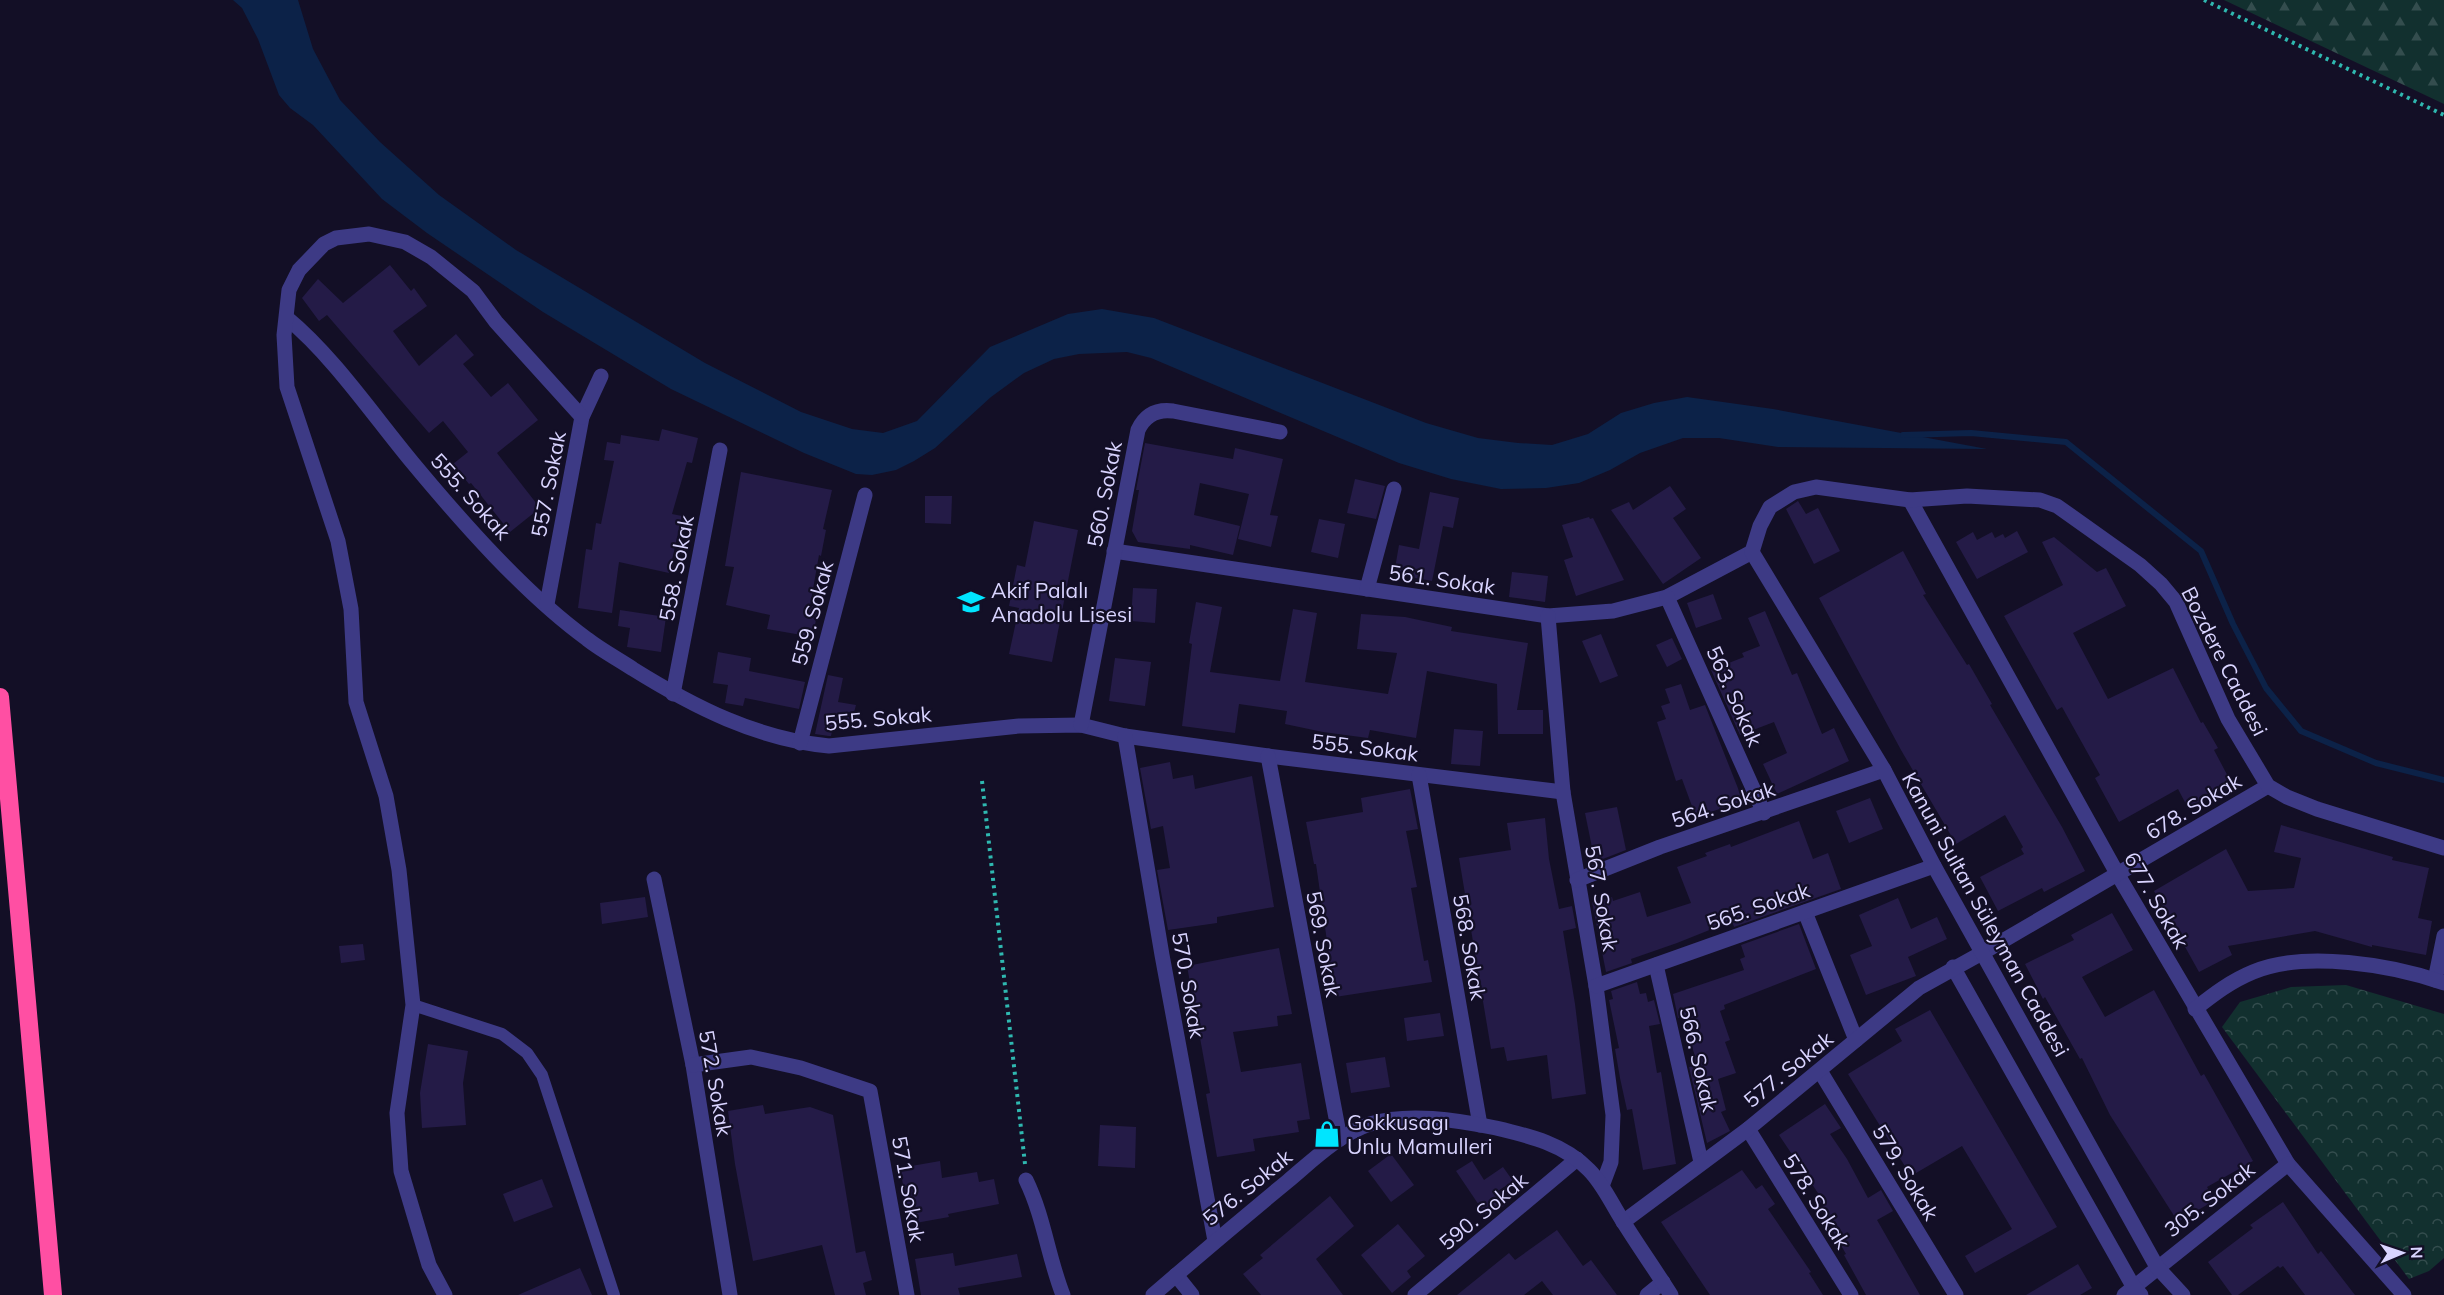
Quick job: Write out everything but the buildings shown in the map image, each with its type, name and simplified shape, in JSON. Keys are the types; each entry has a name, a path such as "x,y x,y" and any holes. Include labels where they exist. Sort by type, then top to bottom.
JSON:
{"highway":[{"path":"0,697 53,1295"}],"street":[{"path":"445,1295 429,1265 401,1171 397,1113 413,1005 399,870 386,796 356,702 351,609 338,541 286,387 284,336 286,318 290,290 299,270 313,253 336,238 354,234 379,236 405,242 431,257 473,291 496,322 582,417"},
{"name":"555. Sokak","path":"286,318 300,329 332,363 415,466 500,560 587,639 673,694 720,717 770,736 800,743 829,746 1019,726 1081,726 1125,736 1268,756 1563,792"},
{"name":"557. Sokak","path":"547,604 582,417 601,376"},
{"name":"560. Sokak","path":"1081,726 1138,430 1142,421 1158,411 1173,411 1280,432"},
{"name":"558. Sokak","path":"673,694 720,450"},
{"name":"Bozdere Caddesi","path":"1752,552 1760,526 1770,507 1794,492 1816,487 1910,500 1968,496 2012,498 2057,506 2082,521 2140,565 2176,602 2228,719 2268,786"},
{"path":"1367,589 1394,489"},
{"name":"559. Sokak","path":"800,743 865,495"},
{"name":"677. Sokak","path":"1910,500 2118,875 2288,1164 2404,1295"},
{"name":"561. Sokak","path":"1114,551 1548,616 1613,611 1667,597 1752,552"},
{"name":"Kanuni Sultan Süleyman Caddesi","path":"1752,552 1884,770 1934,866 2157,1267 2183,1295"},
{"name":"563. Sokak","path":"1667,597 1764,813"},
{"name":"567. Sokak","path":"1548,616 1563,792 1596,986 1614,1123 1611,1162 1602,1186"},
{"name":"570. Sokak","path":"1125,736 1162,955 1215,1241"},
{"name":"569. Sokak","path":"1268,756 1340,1139"},
{"name":"564. Sokak","path":"1577,880 1660,847 1884,770"},
{"name":"568. Sokak","path":"1419,775 1480,1125"},
{"path":"2268,786 2287,797 2317,809 2444,848"},
{"name":"678. Sokak","path":"1982,953 2268,786"},
{"name":"565. Sokak","path":"1596,986 1934,866"},
{"name":"572. Sokak","path":"654,879 693,1065 730,1295"},
{"path":"1805,912 1856,1040"},
{"path":"2195,1009 2225,985 2255,970 2282,964 2360,963 2386,967 2439,981 2444,936"},
{"name":"577. Sokak","path":"1623,1222 1748,1129 1919,988 1982,953"},
{"name":"566. Sokak","path":"1656,965 1701,1162"},
{"path":"1953,968 2133,1292"},
{"name":"571. Sokak","path":"693,1065 751,1057 763,1058 870,1091 907,1295"},
{"name":"579. Sokak","path":"1820,1071 1956,1295"},
{"name":"576. Sokak","path":"1154,1295 1215,1241 1340,1139 1369,1125 1389,1120 1416,1118 1480,1125 1526,1135 1553,1144 1577,1159 1602,1186 1667,1288"},
{"name":"578. Sokak","path":"1748,1129 1851,1295"},
{"name":"590. Sokak","path":"1415,1295 1577,1159"},
{"name":"305. Sokak","path":"2133,1292 2157,1267 2288,1164"},
{"path":"1026,1180 1038,1204 1063,1295"},
{"path":"1176,1275 1192,1295"},
{"path":"1647,1295 1667,1288"}],"lane":[{"path":"413,1005 502,1034 527,1053 542,1075 614,1295"},
{"path":"44,1178 58,1295"}],"path":[{"path":"2204,0 2444,115"},
{"path":"982,781 1026,1180"}],"green space":[{"path":"2224,0 2444,0 2444,104"},
{"path":"2346,985 2444,1014 2444,1258 2429,1271 2409,1279 2222,1027 2240,1002 2291,987"}],"water":[{"path":"233,0 298,0 313,49 340,100 380,142 439,195 516,250 705,363 801,412 852,429 883,433 917,421 990,347 1068,314 1102,309 1154,318 1426,423 1478,438 1552,445 1588,434 1621,413 1654,403 1687,397 1773,409 1987,449 1778,447 1719,438 1683,438 1640,453 1610,470 1579,483 1546,488 1501,489 1451,479 1399,463 1151,358 1127,352 1079,354 1054,359 1024,373 991,397 935,448 914,461 896,470 872,475 856,474 804,453 671,389 543,312 427,233 382,199 313,125 290,108 279,95 258,39 242,8"}],"waterway":[{"path":"1903,435 1971,433 2066,442 2201,551 2233,624 2266,688 2301,731 2376,763 2444,780"}],"place":[{"name":"Akif Palalı Anadolu Lisesi","path":"971,602"},
{"name":"Gokkusagı Unlu Mamulleri","path":"1327,1134"}]}
